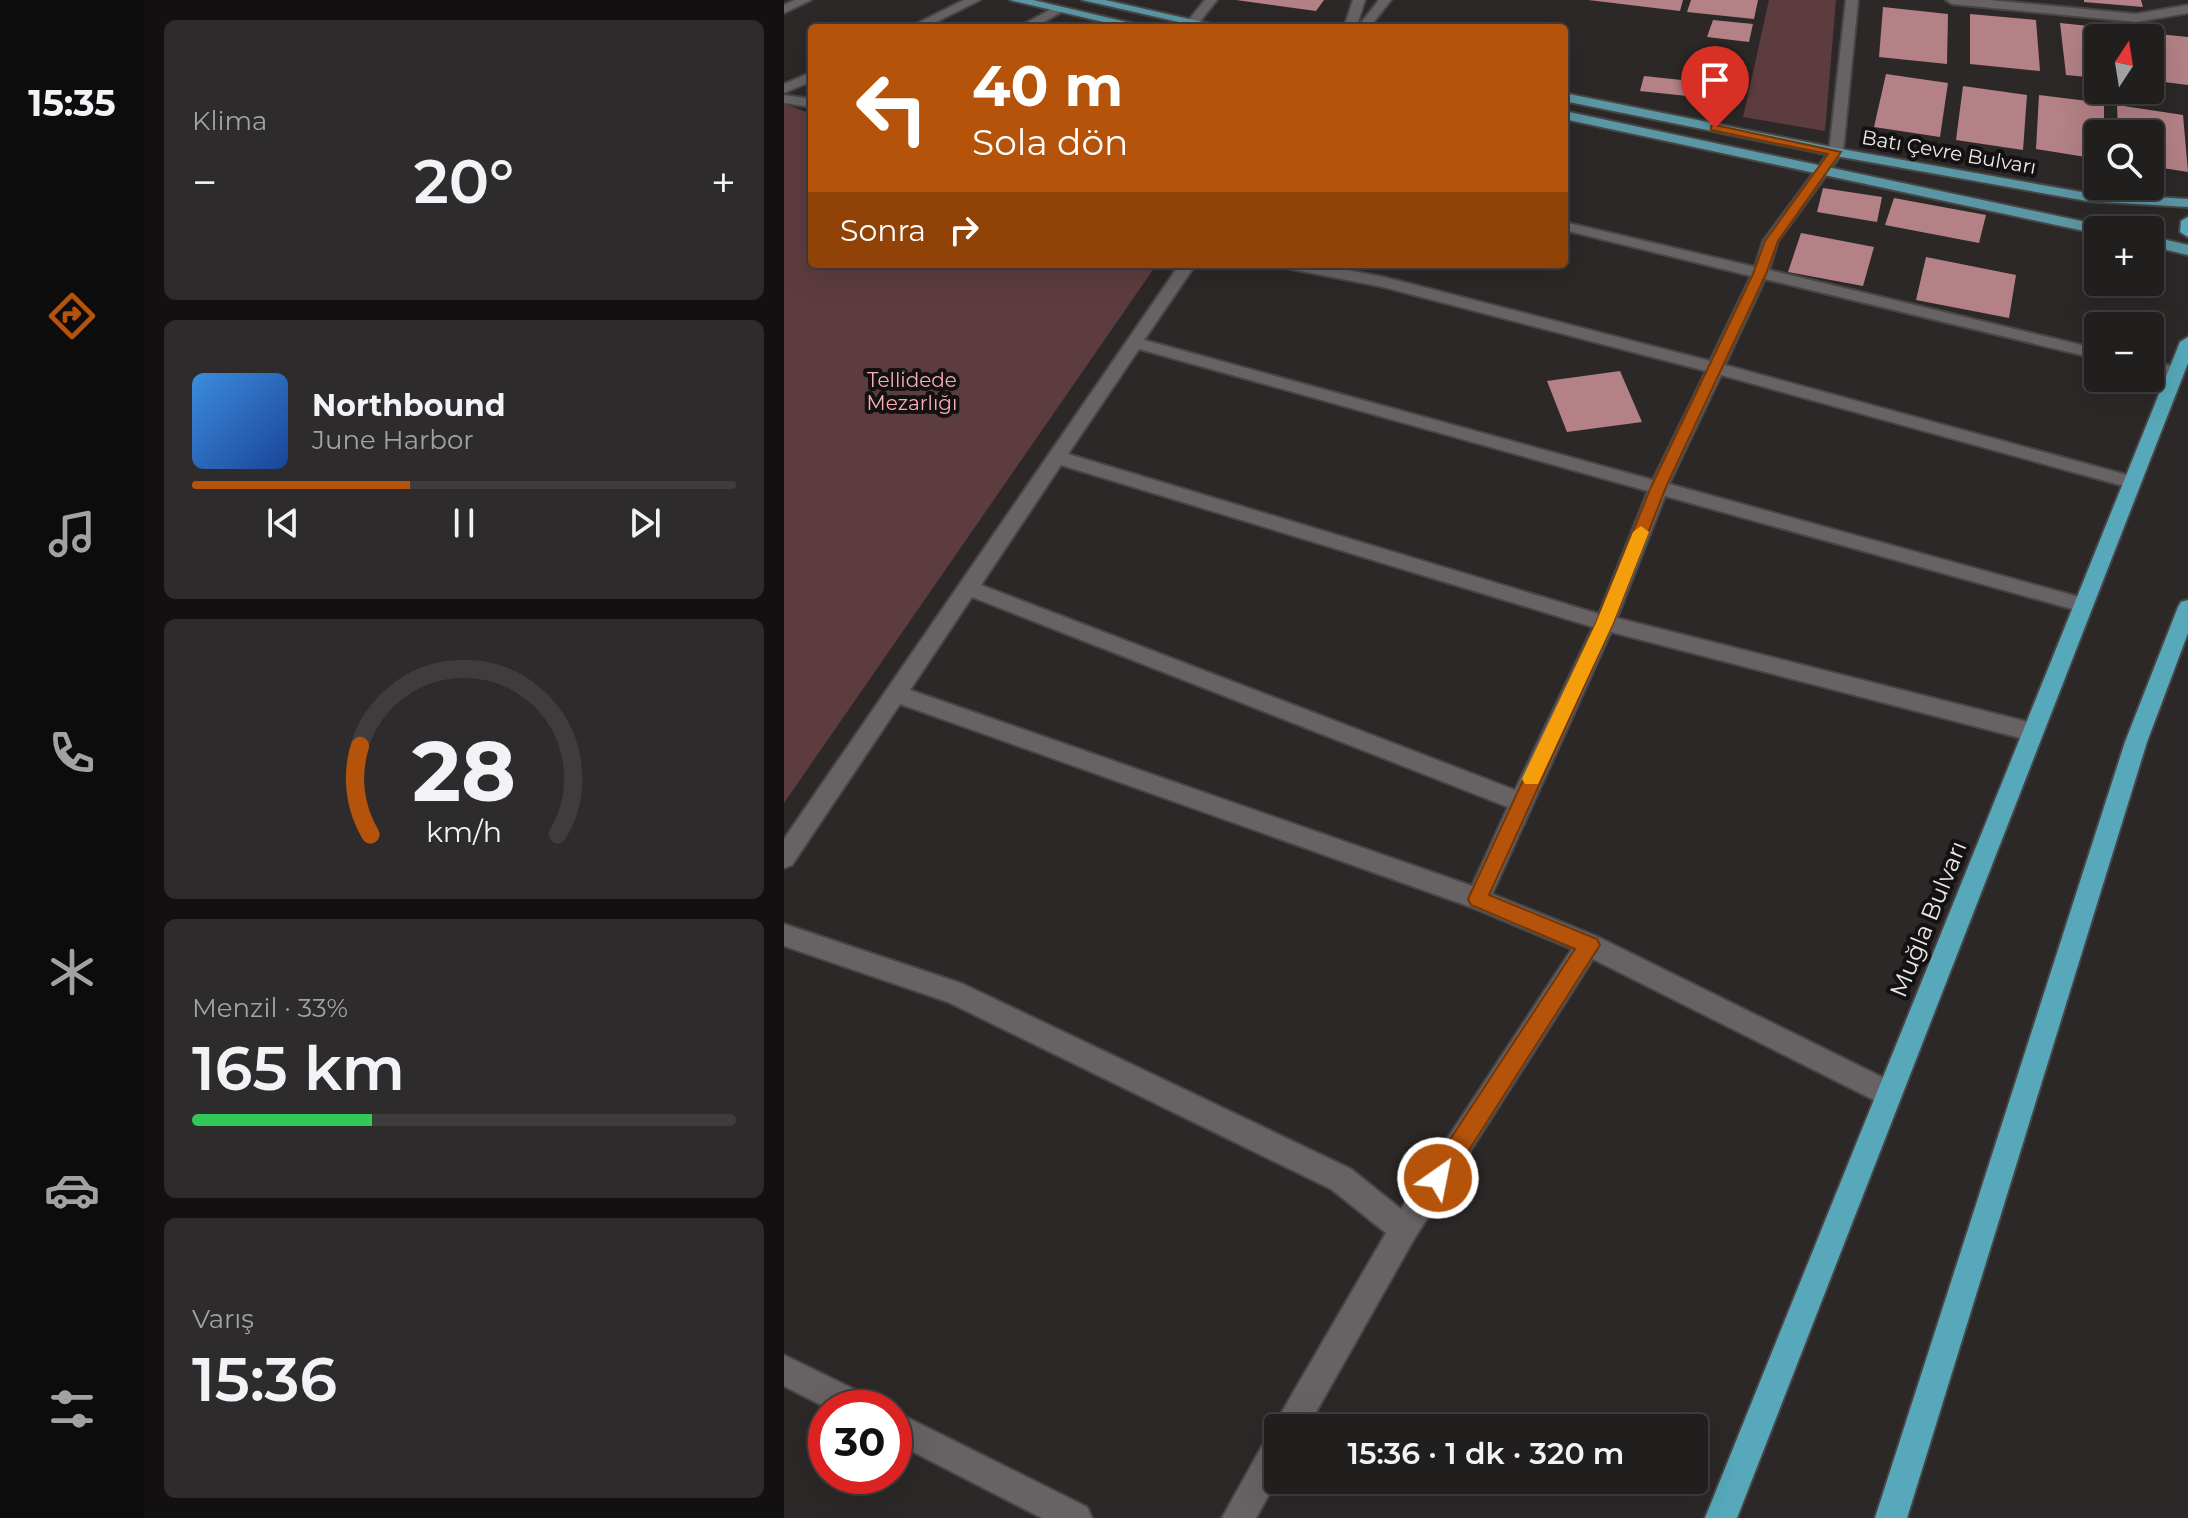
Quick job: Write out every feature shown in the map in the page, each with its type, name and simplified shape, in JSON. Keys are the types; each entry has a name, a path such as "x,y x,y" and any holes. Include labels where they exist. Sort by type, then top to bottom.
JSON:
{"highway":[{"path":"2188,221 2188,232"},
{"name":"Muğla Bulvarı","path":"1721,1518 2188,342"},
{"path":"1891,1518 2136,742 2188,607"}],"main road":[{"path":"1016,0 1127,24"},
{"path":"1088,0 1203,24"},
{"name":"Batı Çevre Bulvarı","path":"1568,98 1836,152 2087,197 2188,203"},
{"name":"Batı Çevre Bulvarı","path":"1568,116 2084,226"},
{"path":"2164,244 2188,250"}],"street":[{"path":"784,9 805,0"},
{"path":"923,24 974,0"},
{"path":"1193,22 1211,0"},
{"path":"1351,24 1359,0"},
{"path":"1366,24 1385,0"},
{"path":"1478,899 1605,623 1659,487 1760,274 1771,241 1836,152 1852,0"},
{"path":"1952,0 2017,3 2136,18 2188,9 2185,0"},
{"path":"1031,24 1059,10"},
{"path":"784,89 808,78"},
{"path":"784,99 808,102"},
{"path":"1568,227 2084,351"},
{"path":"784,858 1059,458 1185,268"},
{"path":"1312,268 1384,282 1715,368 2131,482"},
{"path":"1135,343 2083,605"},
{"path":"2164,369 2175,372"},
{"path":"1059,458 1605,623 2032,732"},
{"path":"969,588 1521,802"},
{"path":"896,694 1478,899 1589,945 1889,1094"},
{"path":"784,935 954,992 1341,1179 1404,1229"},
{"path":"1298,1414 1404,1229 1589,945"},
{"path":"784,1370 823,1390"},
{"path":"912,1435 1076,1518"},
{"path":"1238,1518 1264,1472"}],"green space":[{"path":"1769,0 1836,0 1825,131 1743,117"},
{"name":"Tellidede Mezarlığı","path":"784,104 808,113 808,268 1154,268 784,803"}],"building":[{"path":"1236,0 1324,0 1316,11"},
{"path":"1588,0 1683,0 1680,11"},
{"path":"1691,0 1758,0 1754,19 1687,12"},
{"path":"2141,0 2143,7 2084,2"},
{"path":"1883,7 1948,14 1947,64 1879,57"},
{"path":"1970,14 2036,20 2040,71 1970,64"},
{"path":"1713,20 1753,24 1749,42 1707,37"},
{"path":"2060,23 2084,26 2084,77 2066,75"},
{"path":"2164,35 2188,37 2188,85 2164,82"},
{"path":"1886,74 1948,83 1940,137 1874,127"},
{"path":"1644,76 1691,81 1687,96 1640,91"},
{"path":"1963,86 2027,95 2023,150 1956,140"},
{"path":"2039,95 2084,101 2084,104 2104,104 2104,120 2084,120 2084,157 2036,149"},
{"path":"2117,105 2183,115 2188,172 2164,168 2164,120 2118,120"},
{"path":"1823,188 1882,197 1877,222 1817,212"},
{"path":"1894,198 1986,215 1979,243 1885,225"},
{"path":"1801,233 1874,247 1863,286 1788,272"},
{"path":"1926,257 2016,275 2009,318 1916,300"},
{"path":"1620,371 1642,422 1567,432 1547,381"}],"slow traffic":[{"path":"1532,779 1605,623 1641,532"}],"route":[{"path":"1438,1178 1589,945 1478,899 1605,623 1659,487 1760,274 1771,241 1836,152 1715,128"}]}
